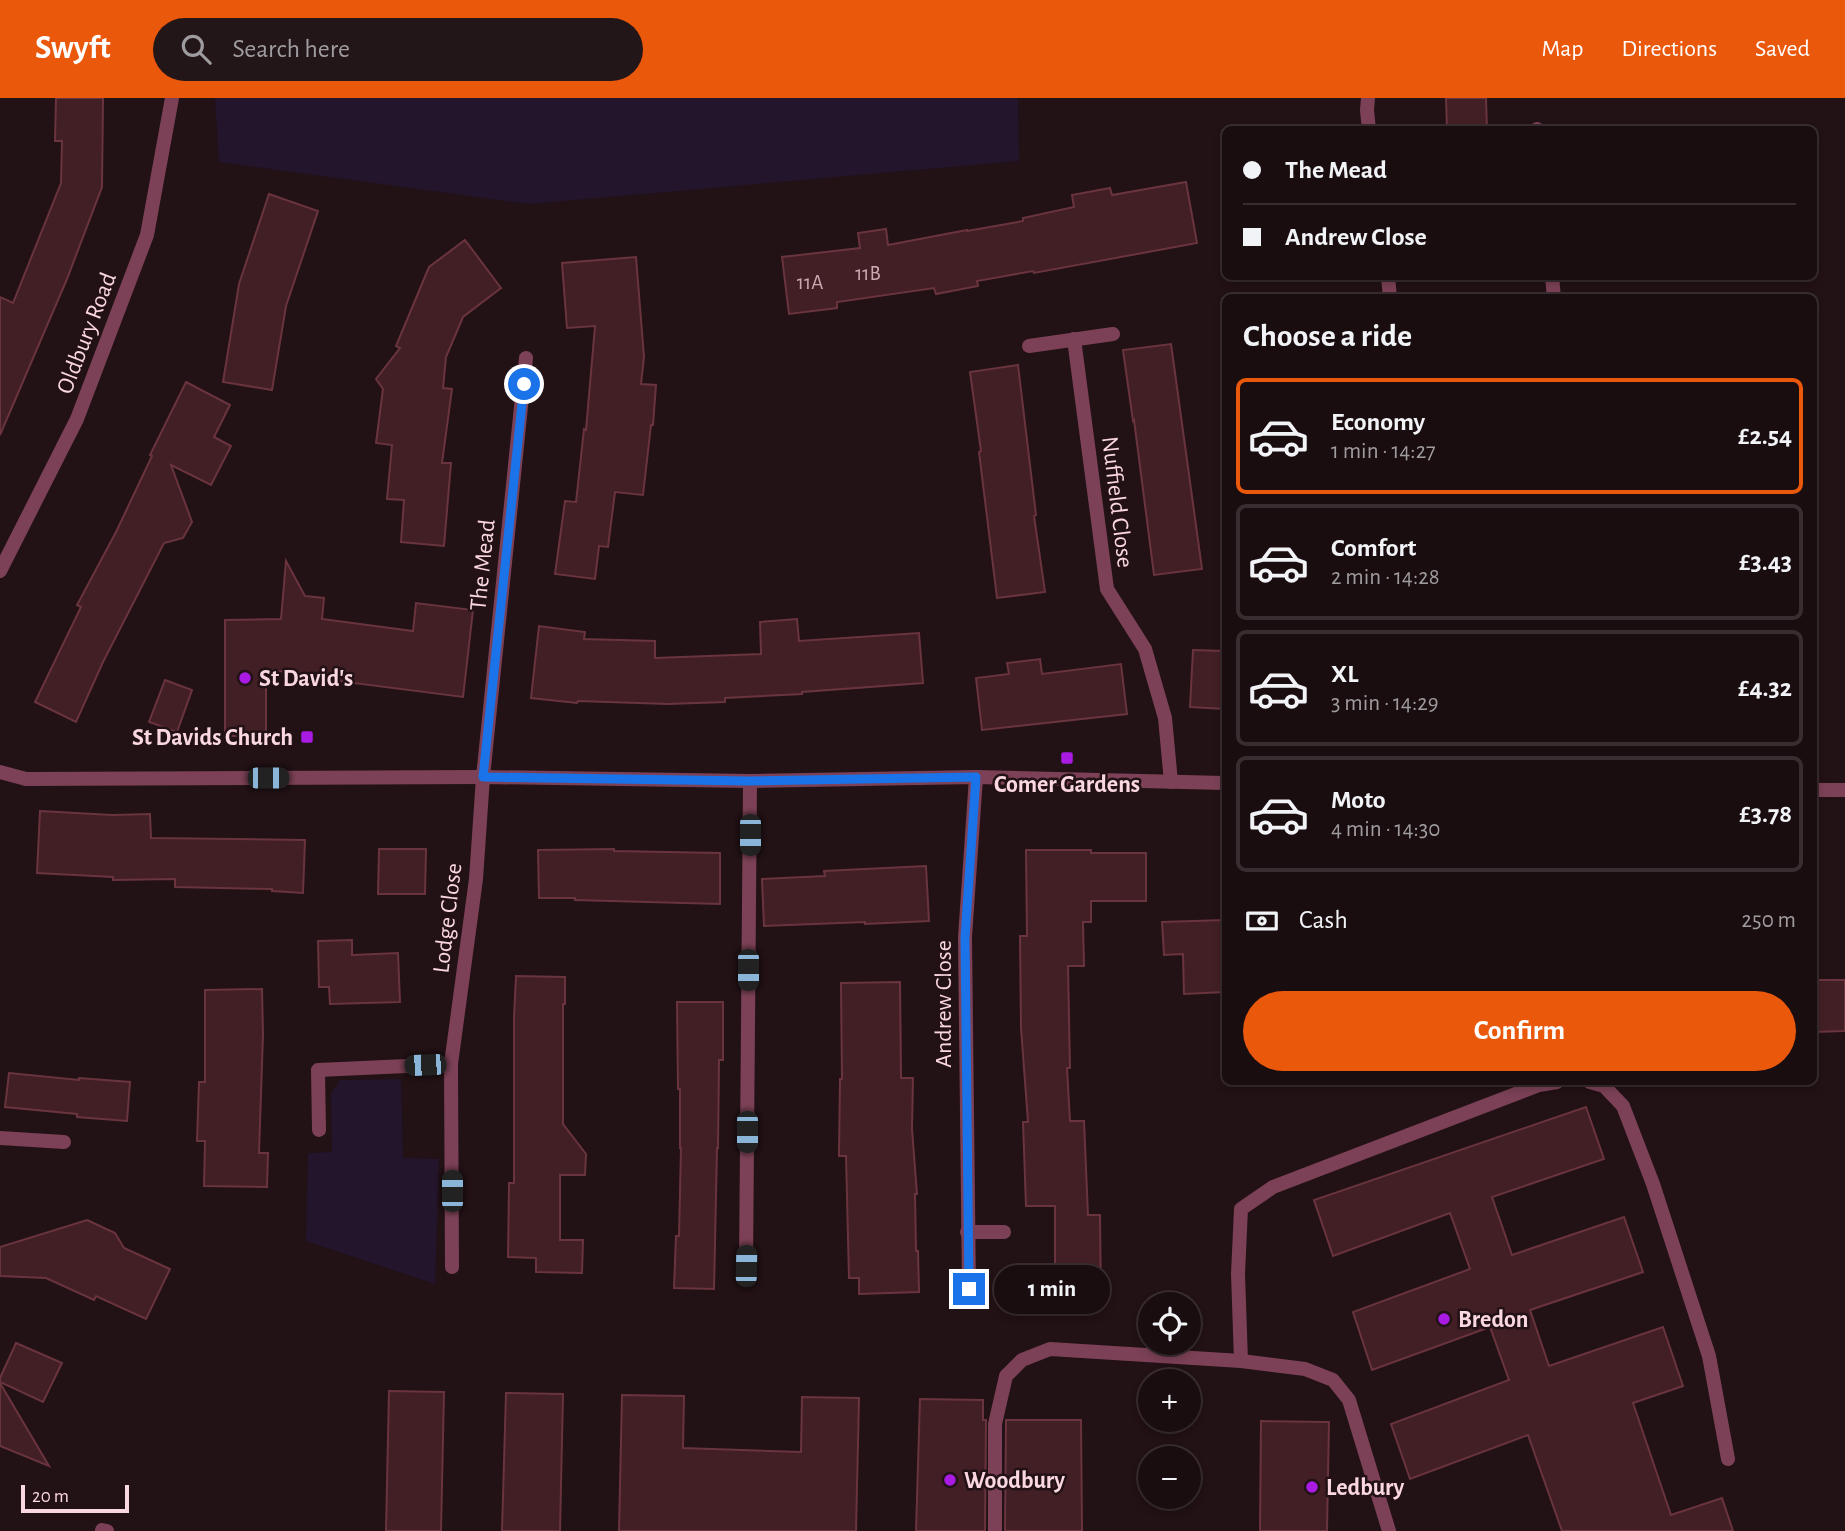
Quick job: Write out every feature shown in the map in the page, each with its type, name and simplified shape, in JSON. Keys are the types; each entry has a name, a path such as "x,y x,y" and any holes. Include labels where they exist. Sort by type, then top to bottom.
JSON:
{"street":[{"name":"Oldbury Road","path":"0,570 78,419 147,235 172,98"},
{"path":"1368,98 1370,126"},
{"path":"1029,346 1113,334"},
{"name":"Nuffield Close","path":"1074,339 1107,589 1145,649 1166,718 1171,782"},
{"name":"The Mead","path":"483,777 526,358"},
{"path":"0,772 26,779 483,777 750,781 976,777 1222,783"},
{"name":"Lodge Close","path":"452,1267 452,1064 477,879 483,777"},
{"name":"Andrew Close","path":"969,1289 965,937 976,777"},
{"path":"746,1266 750,781"},
{"path":"1817,790 1845,790"},
{"path":"319,1130 318,1070 452,1064"},
{"path":"1241,1361 1238,1274 1241,1209 1273,1187 1533,1085"},
{"path":"1600,1085 1623,1106 1653,1184 1709,1356 1728,1459"},
{"path":"0,1138 64,1142"},
{"path":"967,1232 1004,1232"},
{"path":"995,1531 995,1423 1006,1376 1022,1360 1050,1349 1241,1361 1305,1369 1333,1380 1349,1400 1389,1531"}],"shaded area":[{"path":"215,98 1018,98 1019,161 529,204 219,162"},
{"path":"401,1079 403,1158 439,1159 435,1284 306,1241 308,1153 332,1152 331,1093 340,1080"}],"building":[{"path":"56,98 103,98 102,187 67,279 0,435 0,297 13,303 61,183 62,141 55,141"},
{"path":"1446,98 1486,98 1487,126 1447,126"},
{"path":"1186,182 1197,243 977,281 978,286 936,294 934,288 837,302 837,308 789,314 782,257 860,248 858,233 886,229 888,245 1023,221 1023,218 1074,207 1072,195 1110,188 1112,195"},
{"path":"269,194 318,211 286,306 272,390 223,382 239,284"},
{"path":"465,240 501,288 463,317 446,357 443,388 452,389 442,463 451,463 444,546 401,542 404,500 387,499 392,445 376,443 383,389 376,379 400,348 396,346 429,267"},
{"path":"636,257 644,357 641,384 656,385 643,495 615,492 608,547 599,546 595,579 555,574 565,501 576,502 584,429 586,430 595,326 567,328 562,263"},
{"path":"1171,344 1202,569 1154,575 1123,350"},
{"path":"1018,365 1045,592 997,598 970,372"},
{"path":"186,382 230,405 214,437 231,446 211,485 171,465 192,522 183,538 164,543 103,662 76,722 35,702 81,607 77,605 116,532"},
{"path":"286,561 305,596 324,598 322,619 413,631 416,603 473,610 463,697 330,680 331,676 266,670 266,736 225,736 225,620 281,619"},
{"path":"797,619 799,641 919,633 923,683 725,698 725,702 577,703 531,698 539,626 585,632 584,639 655,641 655,658 761,654 760,622"},
{"path":"1193,650 1222,651 1222,709 1190,707"},
{"path":"1040,659 1042,674 1121,664 1127,714 982,730 976,678 1009,674 1007,663"},
{"path":"165,680 192,690 177,732 149,722"},
{"path":"40,811 150,814 151,838 305,840 303,893 272,889 175,887 175,879 113,880 113,877 37,873"},
{"path":"379,849 426,849 425,894 378,894"},
{"path":"614,849 720,853 720,904 539,898 538,850"},
{"path":"1026,850 1146,853 1146,901 1091,901 1091,922 1083,922 1084,966 1068,966 1070,1068 1067,1068 1070,1121 1084,1121 1088,1215 1100,1215 1101,1305 1055,1305 1055,1206 1026,1206 1023,1122 1028,1122 1021,1028 1020,936 1027,936"},
{"path":"926,866 929,921 764,926 762,879 825,876 824,871"},
{"path":"1222,920 1222,992 1184,994 1183,954 1164,955 1162,922"},
{"path":"352,940 352,955 398,953 400,1002 330,1004 329,987 319,987 318,941"},
{"path":"516,976 565,977 563,1124 586,1154 585,1175 560,1175 560,1240 583,1240 582,1273 536,1272 536,1258 508,1257 509,1183 514,1183"},
{"path":"1817,980 1845,980 1845,1031 1817,1032"},
{"path":"900,982 901,1078 913,1078 912,1129 917,1194 916,1251 919,1292 859,1294 859,1278 849,1278 846,1156 839,1156 842,1079 841,983"},
{"path":"262,989 259,1153 268,1153 267,1187 204,1186 205,1141 197,1141 199,1082 205,1082 205,990"},
{"path":"677,1002 723,1002 723,1060 719,1060 714,1289 674,1288 676,1236 679,1236 681,1148"},
{"path":"9,1073 130,1082 127,1121 5,1107"},
{"name":"Bredon","path":"1586,1107 1604,1159 1492,1197 1512,1255 1624,1217 1643,1272 1530,1310 1549,1366 1663,1327 1683,1386 1633,1403 1671,1515 1722,1498 1733,1531 1562,1531 1528,1435 1410,1479 1391,1424 1509,1380 1490,1327 1372,1370 1353,1312 1470,1269 1450,1213 1333,1256 1314,1200"},
{"path":"87,1220 115,1233 124,1248 170,1269 146,1319 96,1296 94,1300 46,1278 0,1276 0,1247"},
{"path":"16,1343 62,1363 43,1402 0,1382"},
{"path":"0,1383 49,1466 0,1446"},
{"path":"389,1391 444,1392 441,1531 386,1531"},
{"path":"506,1393 563,1394 560,1531 502,1531"},
{"path":"622,1395 684,1396 683,1448 801,1452 802,1397 859,1398 856,1531 619,1531"},
{"path":"920,1399 983,1400 983,1420 986,1420 985,1531 916,1531"},
{"path":"1006,1420 1081,1420 1082,1531 1005,1531"},
{"name":"Ledbury","path":"1261,1421 1329,1422 1327,1531 1260,1531"}],"place":[{"name":"St David's","path":"245,678"},
{"name":"St Davids Church","path":"307,737"},
{"name":"Comer Gardens","path":"1067,758"},
{"name":"Bredon","path":"1444,1319"},
{"name":"Woodbury","path":"950,1480"},
{"name":"Ledbury","path":"1312,1487"}],"route":[{"path":"524,384 483,777 750,781 976,777 965,937 969,1289"}]}
